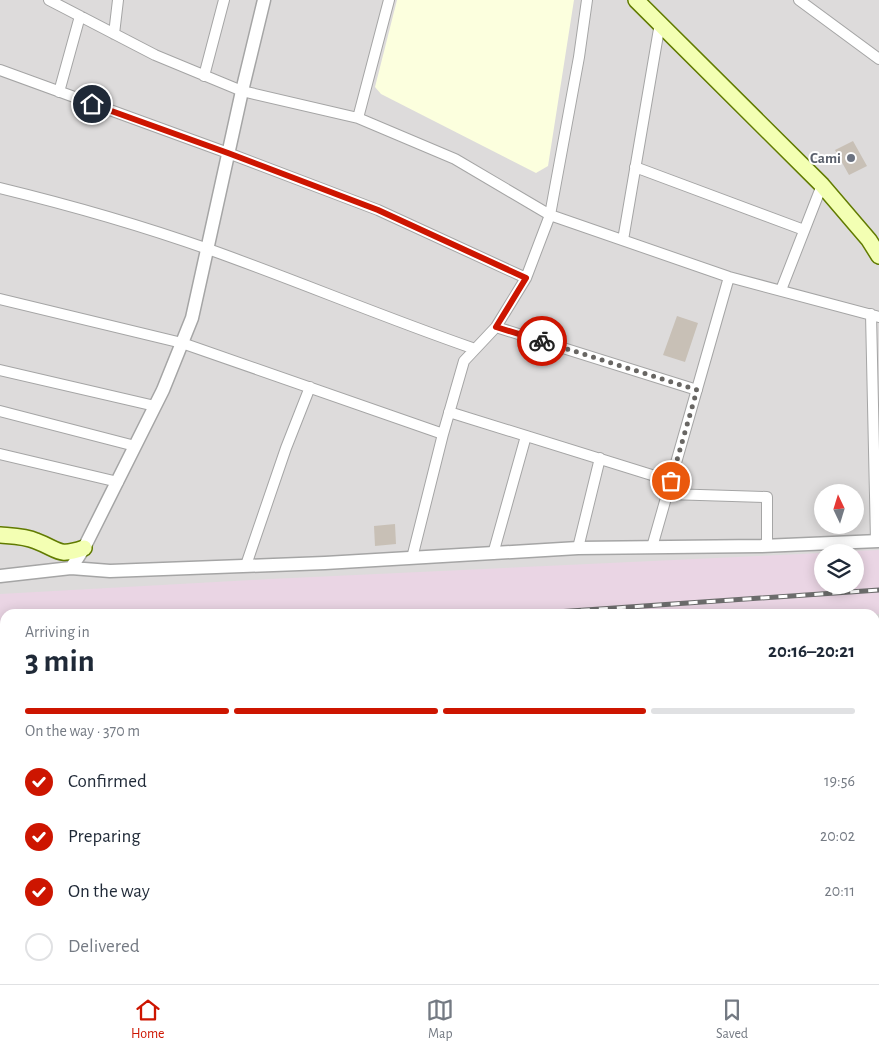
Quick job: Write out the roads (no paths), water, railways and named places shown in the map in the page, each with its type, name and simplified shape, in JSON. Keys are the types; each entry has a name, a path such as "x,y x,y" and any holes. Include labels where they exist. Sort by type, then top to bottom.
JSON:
{"main road":[{"path":"640,1 660,24 822,184 869,240 879,256"},
{"path":"0,535 34,540 55,551 68,554 84,548"}],"street":[{"path":"114,34 118,0"},
{"path":"204,76 224,0"},
{"path":"71,568 84,548 155,406 192,318 264,0"},
{"path":"358,118 389,0"},
{"path":"412,558 443,434 464,361 496,327 526,278 550,215 579,57 587,0"},
{"path":"799,0 879,59"},
{"path":"0,576 71,568 110,571 325,563 578,548 767,546 878,541 875,315 729,277 550,215 455,159 358,118 242,91 155,55 52,1"},
{"path":"58,92 80,16"},
{"path":"623,240 660,24"},
{"path":"0,70 378,210 526,278"},
{"path":"635,167 804,230"},
{"path":"781,290 822,184"},
{"path":"0,188 65,204 207,249 475,350"},
{"path":"652,547 729,277"},
{"path":"0,299 182,343 443,434"},
{"path":"496,327 697,390"},
{"path":"0,370 155,406"},
{"path":"246,565 286,448 310,387"},
{"path":"0,411 135,446"},
{"path":"449,412 671,481"},
{"path":"493,554 526,436"},
{"path":"0,454 118,482"},
{"path":"578,548 600,458"},
{"path":"668,494 767,497 767,546"}],"railway":[{"path":"600,609 879,590"}],"place":[{"name":"Cami","path":"851,158"}]}
